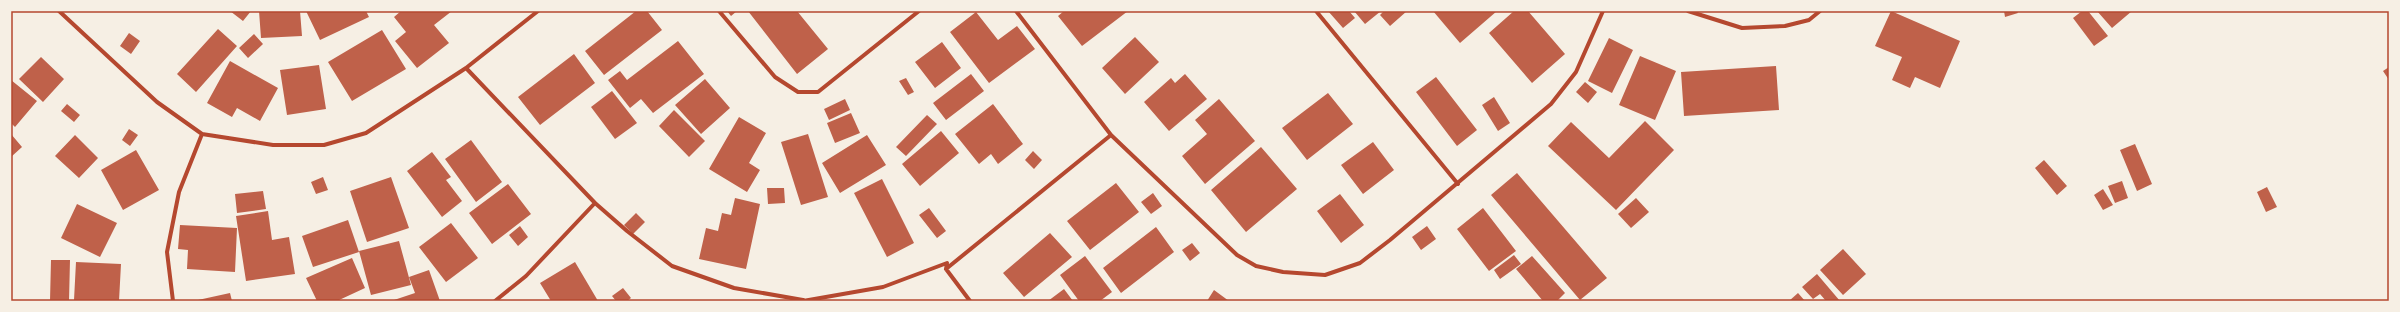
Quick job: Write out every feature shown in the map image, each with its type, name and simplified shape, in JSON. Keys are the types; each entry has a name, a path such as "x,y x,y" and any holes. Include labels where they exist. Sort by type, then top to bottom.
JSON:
{"street":[{"path":"59,11 157,102 202,134 273,145 324,145 366,133 466,68 538,11"},
{"path":"719,11 775,77 798,92 818,92 919,11"},
{"path":"1016,11 1111,135 1237,255 1256,266 1283,272 1326,275 1360,263 1458,184 1552,104 1576,72 1603,11"},
{"path":"1316,11 1458,184"},
{"path":"1688,11 1742,28 1785,26 1809,20 1820,11"},
{"path":"466,68 596,202 627,231 672,266 734,288 803,300 883,287 947,263 946,269 970,301"},
{"path":"173,301 167,252 179,192 202,134"},
{"path":"946,269 1111,135"},
{"path":"495,301 526,276 596,202"}],"building":[{"path":"230,11 251,11 243,21"},
{"path":"259,11 300,11 302,36 261,38"},
{"path":"306,11 366,11 369,17 320,40"},
{"path":"401,11 452,11 434,25 449,43 417,68 395,41 406,32 394,17"},
{"path":"636,11 647,11 662,30 604,75 585,51"},
{"path":"727,11 737,11 731,16"},
{"path":"748,11 797,11 828,49 797,74"},
{"path":"1064,11 1128,11 1082,46 1058,16"},
{"path":"1328,11 1349,11 1355,18 1343,28"},
{"path":"1354,11 1381,11 1365,24"},
{"path":"1384,11 1407,11 1390,26 1380,15"},
{"path":"1433,11 1497,11 1460,43"},
{"path":"1514,11 1528,11 1565,54 1532,83 1489,33"},
{"path":"1891,11 1960,41 1940,88 1915,77 1910,88 1892,80 1902,57 1875,46"},
{"path":"2004,11 2017,11 2018,13 2005,17"},
{"path":"2082,11 2088,11 2108,36 2094,46 2073,18"},
{"path":"2097,11 2132,11 2112,28"},
{"path":"976,12 998,40 1017,26 1035,49 989,83 950,32"},
{"path":"218,29 237,46 196,92 177,74"},
{"path":"382,30 406,69 352,101 328,62"},
{"path":"129,33 140,41 131,54 120,46"},
{"path":"254,34 263,44 248,58 239,48"},
{"path":"1135,37 1159,62 1125,94 1102,68"},
{"path":"1609,38 1633,50 1612,93 1588,81"},
{"path":"678,41 704,74 653,113 641,99 630,108 608,80 620,71 627,80"},
{"path":"942,42 961,68 935,88 915,62"},
{"path":"574,54 595,83 540,125 518,97"},
{"path":"1640,56 1676,71 1655,120 1619,105"},
{"path":"41,57 64,79 43,102 19,79"},
{"path":"230,61 278,88 260,121 237,108 232,117 207,103"},
{"path":"319,65 326,109 287,115 280,70"},
{"path":"1776,66 1779,110 1684,116 1681,72"},
{"path":"2389,67 2389,80 2383,71"},
{"path":"971,74 984,91 946,120 933,103"},
{"path":"1185,74 1207,99 1169,131 1144,102 1171,78 1175,83"},
{"path":"1436,77 1477,130 1457,146 1416,92"},
{"path":"906,78 914,92 908,95 899,81"},
{"path":"705,79 730,108 701,134 675,105"},
{"path":"11,80 37,101 15,127 11,123"},
{"path":"1585,82 1597,92 1588,103 1576,92"},
{"path":"612,91 637,123 615,139 591,107"},
{"path":"1328,93 1353,124 1307,160 1282,128"},
{"path":"1494,97 1510,123 1498,131 1482,105"},
{"path":"845,99 850,110 829,120 824,109"},
{"path":"1219,99 1255,141 1205,184 1182,156 1207,134 1195,120"},
{"path":"67,104 80,115 74,122 61,111"},
{"path":"993,104 1023,144 998,164 991,154 979,164 955,134"},
{"path":"674,110 705,141 689,157 659,126"},
{"path":"851,113 860,133 835,143 827,123"},
{"path":"927,115 937,124 906,156 896,147"},
{"path":"739,117 766,133 749,163 760,170 747,192 709,169"},
{"path":"1645,121 1674,150 1616,210 1548,146 1571,122 1609,158"},
{"path":"129,129 138,135 130,146 122,140"},
{"path":"941,131 959,153 920,186 902,164"},
{"path":"11,134 22,147 11,157"},
{"path":"808,134 828,197 801,205 781,142"},
{"path":"75,135 98,158 79,178 55,156"},
{"path":"867,135 886,165 840,193 822,163"},
{"path":"471,140 502,182 476,202 445,159"},
{"path":"1373,142 1394,170 1363,194 1341,165"},
{"path":"2135,144 2152,184 2137,191 2120,150"},
{"path":"1261,147 1297,189 1246,232 1211,190"},
{"path":"136,150 159,190 123,210 101,170"},
{"path":"1033,151 1042,160 1034,169 1025,160"},
{"path":"432,152 451,177 446,180 462,201 442,217 407,171"},
{"path":"2044,160 2067,186 2057,195 2035,168"},
{"path":"1517,173 1607,278 1580,300 1491,195"},
{"path":"323,177 328,190 316,194 311,182"},
{"path":"391,177 409,228 367,242 350,191"},
{"path":"882,179 914,243 887,257 854,193"},
{"path":"2122,181 2128,198 2115,203 2108,186"},
{"path":"1116,183 1139,212 1090,250 1067,221"},
{"path":"508,184 531,214 492,244 469,213"},
{"path":"2267,187 2277,207 2266,212 2257,192"},
{"path":"767,188 784,188 785,203 768,204"},
{"path":"2103,189 2113,205 2103,210 2094,195"},
{"path":"263,191 266,209 237,213 235,194"},
{"path":"1153,193 1162,206 1151,214 1141,202"},
{"path":"1340,194 1364,225 1341,243 1317,211"},
{"path":"735,198 760,204 746,269 699,259 706,228 718,231 722,213 731,215"},
{"path":"1636,198 1649,212 1631,228 1618,214"},
{"path":"77,204 117,223 100,257 61,238"},
{"path":"929,208 946,231 937,238 919,215"},
{"path":"1483,208 1516,251 1489,271 1457,229"},
{"path":"268,211 272,240 289,237 295,274 246,281 236,216"},
{"path":"636,213 645,222 633,234 624,225"},
{"path":"348,220 359,252 313,267 302,236"},
{"path":"451,223 478,258 446,282 419,247"},
{"path":"180,225 237,228 235,272 187,269 188,250 178,249"},
{"path":"520,226 528,237 518,246 509,235"},
{"path":"1427,226 1436,239 1421,250 1412,237"},
{"path":"1156,227 1174,252 1121,293 1103,268"},
{"path":"1050,233 1072,257 1024,297 1003,273"},
{"path":"399,241 411,285 371,295 359,251"},
{"path":"1192,243 1200,253 1190,261 1182,250"},
{"path":"1843,249 1866,274 1843,295 1820,270"},
{"path":"1514,255 1521,264 1500,279 1494,270"},
{"path":"1085,256 1112,292 1100,301 1079,301 1060,275"},
{"path":"1532,256 1565,293 1557,301 1543,301 1516,269"},
{"path":"352,258 365,288 337,301 317,301 306,278"},
{"path":"51,260 70,260 69,301 50,301"},
{"path":"76,262 121,264 119,301 74,300"},
{"path":"575,262 598,301 551,301 540,283"},
{"path":"429,270 440,301 391,301 415,293 409,277"},
{"path":"1817,274 1840,301 1826,301 1820,294 1813,299 1802,287"},
{"path":"623,288 631,298 627,301 616,301 612,296"},
{"path":"1064,289 1073,301 1048,301"},
{"path":"1214,290 1229,301 1207,301"},
{"path":"230,293 232,301 198,300"},
{"path":"1798,293 1805,301 1789,301"}]}
